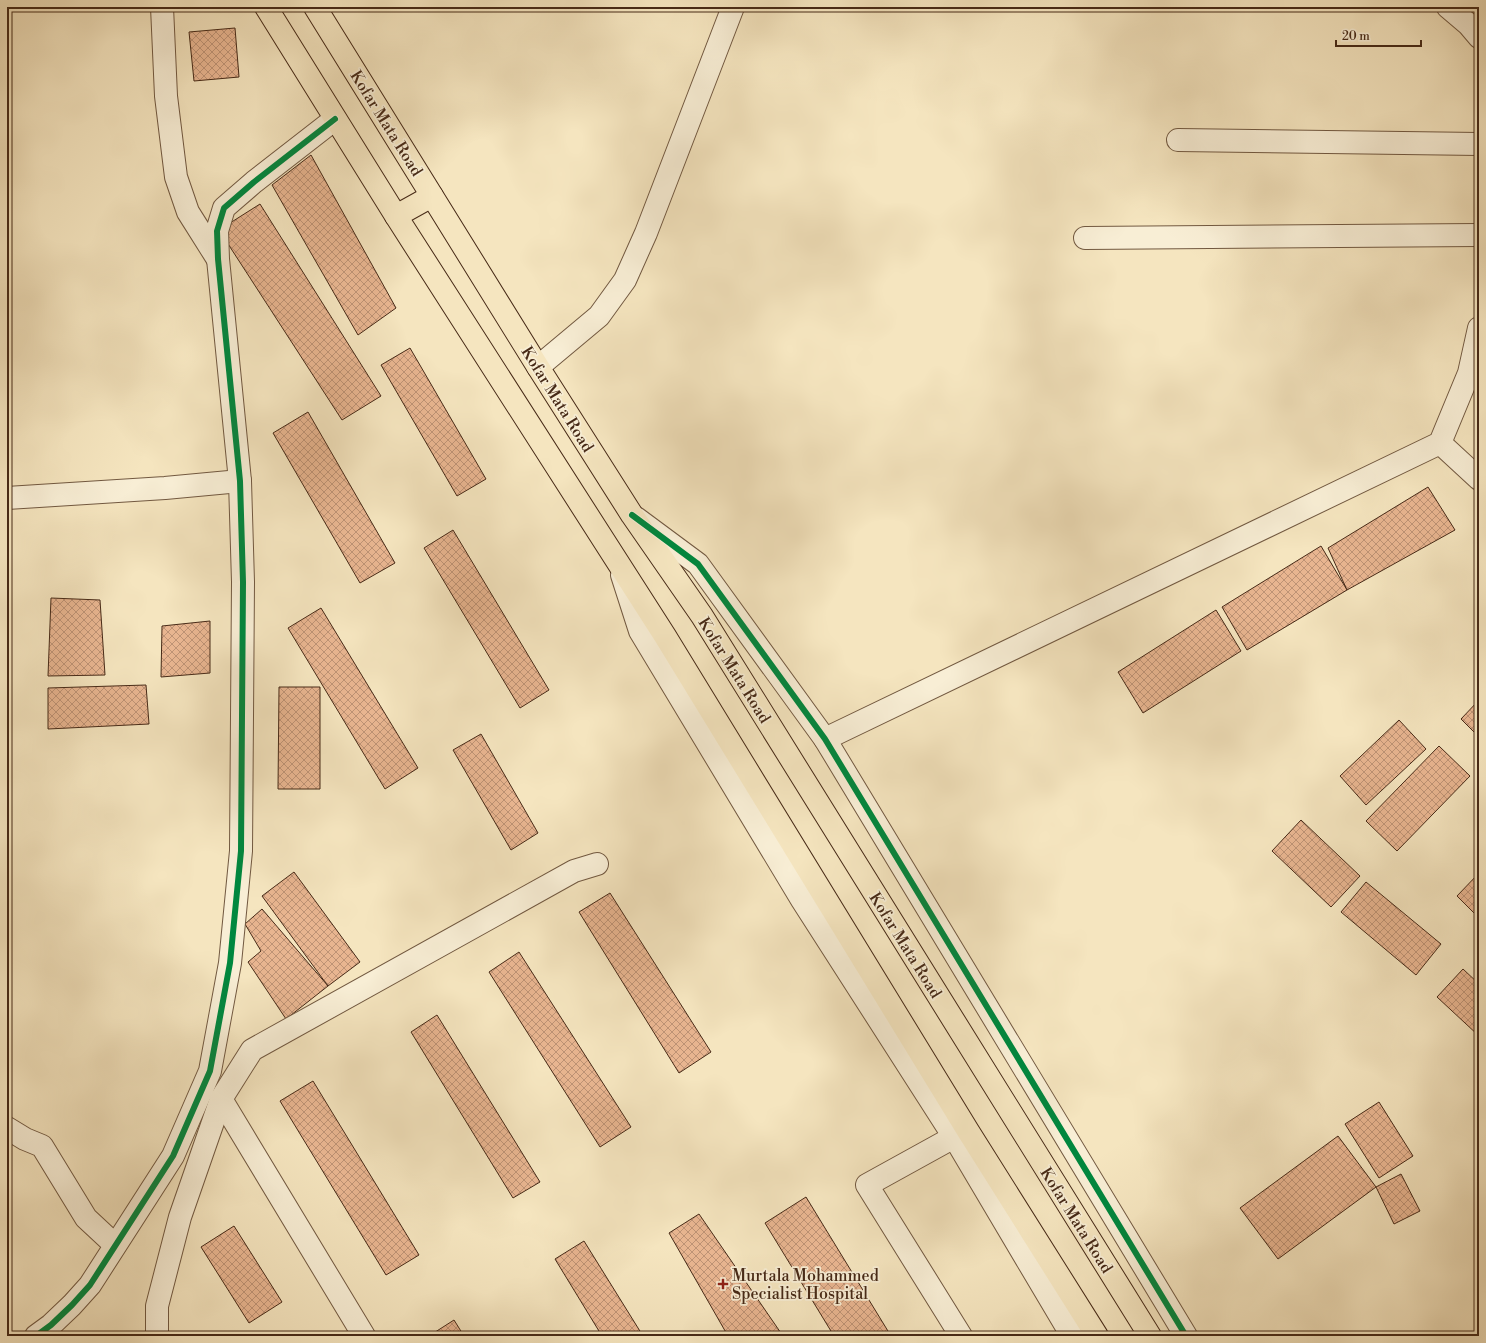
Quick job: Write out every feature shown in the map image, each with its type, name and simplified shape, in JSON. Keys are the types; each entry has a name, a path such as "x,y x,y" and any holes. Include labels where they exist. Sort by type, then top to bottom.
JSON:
{"main road":[{"path":"266,7 396,216 665,636 964,1124 1097,1336"},
{"name":"Kofar Mata Road","path":"315,7 538,367 632,515 702,616 1150,1336"},
{"path":"396,216 432,196"}],"street":[{"path":"162,7 166,96 176,177 188,212 218,259"},
{"path":"538,367 598,316 625,280 646,232 733,7"},
{"path":"1448,7 1468,24 1479,37"},
{"path":"36,1336 51,1325 90,1285 173,1156 210,1071 230,963 241,851 243,582 240,481 218,259 217,231 224,208 254,182 335,119"},
{"path":"1178,140 1479,144"},
{"path":"1085,238 1479,235"},
{"path":"825,739 1440,443 1469,373 1479,328"},
{"path":"1440,443 1479,479"},
{"path":"7,498 240,481"},
{"path":"632,515 698,564 825,739 1186,1336"},
{"path":"616,558 640,631 802,900 954,1137 1072,1336"},
{"path":"157,1336 157,1306 180,1217 221,1099 252,1050 574,871 597,864"},
{"path":"221,1099 364,1336"},
{"path":"7,1128 25,1139 42,1146 86,1218 115,1245"},
{"path":"954,1137 867,1185 962,1336"}],"building":[{"path":"235,28 239,77 194,81 189,32"},
{"path":"311,155 396,308 358,335 272,185"},
{"path":"260,204 381,396 342,420 219,230"},
{"path":"410,348 486,479 457,496 381,365"},
{"path":"308,412 395,563 360,583 273,433"},
{"path":"1428,487 1455,530 1347,590 1328,548"},
{"path":"453,530 549,690 520,708 424,548"},
{"path":"1321,546 1347,590 1247,650 1222,607"},
{"path":"51,598 100,600 105,675 48,676"},
{"path":"321,608 418,768 385,789 288,628"},
{"path":"1216,610 1241,651 1143,713 1118,672"},
{"path":"210,621 210,673 161,677 162,626"},
{"path":"146,685 149,724 48,729 48,688"},
{"path":"279,687 320,687 320,789 278,789"},
{"path":"1479,700 1479,737 1461,719"},
{"path":"1399,720 1426,749 1366,805 1340,776"},
{"path":"481,734 538,833 511,850 453,750"},
{"path":"1439,746 1470,776 1397,851 1366,821"},
{"path":"1301,820 1360,876 1331,907 1272,851"},
{"path":"294,872 360,962 328,986 262,896"},
{"path":"1479,873 1479,918 1457,896"},
{"path":"1366,882 1441,944 1416,975 1341,912"},
{"path":"610,893 711,1052 679,1073 579,912"},
{"path":"262,909 328,986 286,1019 248,962 261,951 245,924"},
{"path":"519,952 631,1127 600,1147 489,972"},
{"path":"1463,969 1479,984 1479,1036 1437,997"},
{"path":"437,1015 540,1182 513,1198 411,1032"},
{"path":"313,1081 419,1255 386,1275 280,1101"},
{"path":"1379,1102 1413,1156 1379,1178 1345,1124"},
{"path":"1338,1136 1376,1187 1278,1259 1240,1208"},
{"path":"1401,1174 1420,1211 1394,1224 1376,1187"},
{"path":"806,1197 891,1336 834,1336 765,1223"},
{"name":"Murtala Mohammed Specialist Hospital","path":"699,1214 783,1336 728,1336 669,1233"},
{"path":"234,1226 282,1302 249,1323 201,1247"},
{"path":"584,1241 643,1336 602,1336 555,1259"},
{"path":"454,1320 464,1336 429,1336"}],"cycle path":[{"path":"36,1336 51,1325 90,1285 173,1156 210,1071 230,963 241,851 243,582 240,481 218,259 217,231 224,208 254,182 335,119"},
{"path":"632,515 698,564 825,739 1186,1336"}],"place":[{"name":"Murtala Mohammed Specialist Hospital","path":"723,1284"}]}
